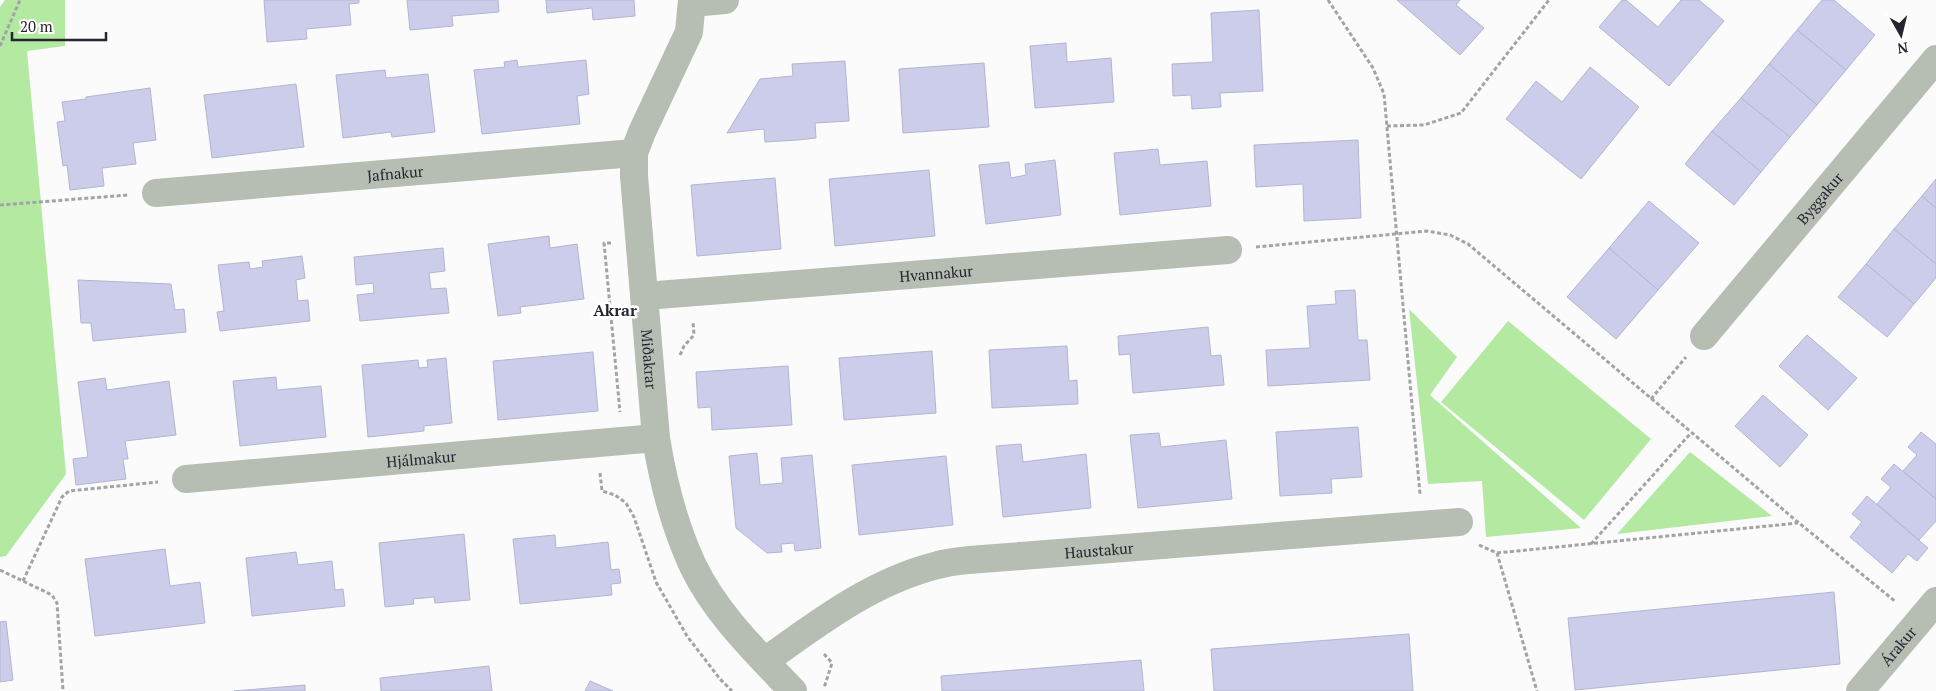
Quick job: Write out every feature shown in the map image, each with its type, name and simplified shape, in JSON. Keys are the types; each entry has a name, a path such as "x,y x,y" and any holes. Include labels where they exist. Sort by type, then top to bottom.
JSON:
{"street":[{"path":"692,2 725,0"},
{"name":"Miðakrar","path":"692,2 689,32 634,153 634,176 656,438 666,489 674,517 694,567 718,605 793,691"},
{"name":"Byggakur","path":"1704,336 1936,59"},
{"name":"Jafnakur","path":"156,193 634,153"},
{"name":"Hvannakur","path":"645,296 1228,250"},
{"name":"Hjálmakur","path":"186,479 656,438"},
{"name":"Haustakur","path":"765,661 846,604 906,575 939,564 979,559 1459,522"},
{"name":"Árakur","path":"1860,691 1928,611"}],"path":[{"path":"0,46 20,0"},
{"path":"1328,0 1373,68 1384,94 1423,524"},
{"path":"1387,126 1424,125 1461,113 1549,0"},
{"path":"0,205 156,193"},
{"path":"1228,250 1427,231 1450,235 1468,244 1799,523 1928,611"},
{"path":"1651,399 1704,336"},
{"path":"1591,544 1691,433"},
{"path":"23,581 62,497 69,491 186,479"},
{"path":"1479,545 1497,552 1799,523"},
{"path":"1497,552 1537,691"},
{"path":"0,570 52,596 57,603 63,691"}],"green space":[{"path":"5,0 65,0 65,46 27,51 66,474 6,556 0,557 0,7"},
{"path":"1409,309 1457,357 1430,395 1581,528 1486,537 1482,481 1428,484"},
{"path":"1508,321 1651,439 1584,520 1441,402"},
{"path":"1690,452 1772,516 1617,534"}],"building":[{"path":"264,0 359,0 359,3 349,4 351,25 306,29 307,39 267,42"},
{"path":"407,0 498,0 499,12 452,16 453,26 410,30"},
{"path":"546,0 634,0 635,16 593,20 592,8 547,13"},
{"path":"1397,0 1460,0 1456,5 1484,28 1460,55"},
{"path":"1622,0 1626,0 1658,27 1681,0 1699,0 1724,21 1669,86 1599,27"},
{"path":"1822,0 1834,0 1875,35 1846,70 1797,30"},
{"path":"1259,10 1263,91 1220,93 1221,107 1192,109 1191,95 1173,96 1172,64 1213,62 1211,13"},
{"path":"1797,30 1846,70 1817,105 1769,64"},
{"path":"1066,43 1067,62 1111,58 1114,102 1035,108 1030,46"},
{"path":"517,60 518,67 586,60 589,94 577,96 580,124 482,134 474,70 505,67 504,62"},
{"path":"845,61 849,121 815,123 816,138 798,140 765,142 764,129 727,133 760,79 793,76 792,64"},
{"path":"984,63 989,127 903,133 899,69"},
{"path":"1769,64 1817,105 1790,137 1741,98"},
{"path":"1590,67 1639,107 1581,179 1506,119 1536,81 1562,102"},
{"path":"385,70 386,78 428,74 435,132 392,137 391,132 343,138 336,75"},
{"path":"296,84 304,147 212,158 204,95"},
{"path":"150,88 156,140 133,143 136,164 102,168 104,186 70,190 67,165 63,166 57,122 65,121 62,102"},
{"path":"1741,98 1790,137 1761,172 1712,131"},
{"path":"1712,131 1761,172 1734,205 1685,164"},
{"path":"1358,140 1361,218 1304,221 1303,184 1256,187 1254,145"},
{"path":"1158,149 1160,165 1207,161 1211,206 1120,215 1114,153"},
{"path":"1055,160 1061,215 986,224 979,165 1009,162 1011,178 1026,175 1025,164"},
{"path":"929,170 935,236 835,246 829,179"},
{"path":"775,178 781,249 697,256 691,185"},
{"path":"1936,179 1936,208 1922,196"},
{"path":"1922,196 1936,208 1936,264 1894,229"},
{"path":"1649,201 1699,243 1658,290 1609,248"},
{"path":"1894,229 1936,264 1936,278 1914,304 1866,264"},
{"path":"549,236 550,248 577,244 584,299 520,307 521,313 498,316 488,244"},
{"path":"443,248 445,271 429,273 431,289 446,288 449,313 360,321 357,295 374,293 373,283 356,285 354,257"},
{"path":"1609,248 1658,290 1616,339 1567,297"},
{"path":"302,256 305,278 296,280 298,301 308,300 310,321 220,331 217,312 224,311 218,265 249,262 250,269 263,267 262,261"},
{"path":"1866,264 1914,304 1887,337 1838,297"},
{"path":"78,280 171,284 175,310 184,309 186,332 93,341 91,323 81,323"},
{"path":"1355,290 1358,340 1367,340 1370,380 1268,386 1266,350 1310,348 1307,306 1336,304 1335,291"},
{"path":"1208,327 1211,356 1221,355 1224,385 1133,393 1130,354 1119,355 1118,336"},
{"path":"1807,335 1857,378 1828,410 1779,366"},
{"path":"1067,346 1069,381 1077,380 1078,404 992,408 989,350"},
{"path":"932,351 936,413 844,420 839,358"},
{"path":"593,352 598,411 498,420 493,361"},
{"path":"446,358 452,423 424,426 424,431 368,437 362,365 418,360 419,368 428,367 427,360"},
{"path":"788,366 792,425 712,430 711,407 698,408 696,372"},
{"path":"276,377 277,390 321,386 326,437 240,446 233,381"},
{"path":"105,378 107,390 169,381 176,435 125,441 128,459 123,459 126,479 76,485 73,459 88,457 78,382"},
{"path":"1763,395 1808,435 1780,467 1735,426"},
{"path":"1358,427 1362,477 1331,479 1332,493 1280,496 1276,432"},
{"path":"1921,432 1936,444 1936,499 1903,471 1917,455 1908,447"},
{"path":"1159,433 1161,447 1226,440 1232,499 1138,508 1130,435"},
{"path":"1021,444 1023,462 1086,454 1091,508 1003,517 996,446"},
{"path":"757,453 760,485 783,483 781,458 812,455 821,548 795,551 794,543 781,544 782,552 767,553 736,528 729,456"},
{"path":"946,456 953,525 859,535 852,465"},
{"path":"1894,464 1936,499 1936,521 1919,540 1877,504 1891,487 1881,479"},
{"path":"1867,496 1928,548 1917,561 1908,554 1892,573 1850,537 1862,522 1852,514"},
{"path":"464,534 470,600 435,603 434,597 413,599 414,604 385,607 379,543"},
{"path":"555,535 556,548 608,542 611,570 619,569 621,583 611,584 612,595 520,604 513,539"},
{"path":"165,549 170,586 200,582 205,623 95,636 85,559"},
{"path":"296,552 298,565 332,561 335,590 343,589 345,606 252,616 246,558"},
{"path":"1834,592 1840,664 1575,690 1568,618"},
{"path":"6,621 13,680 0,682 0,622"},
{"path":"1409,634 1413,691 1214,691 1211,649"},
{"path":"1141,660 1144,691 942,691 941,676"},
{"path":"489,666 492,691 381,691 380,678"},
{"path":"590,681 613,691 585,691"},
{"path":"305,685 305,691 234,691"}],"district":[{"name":"Akrar","path":"615,310"}]}
